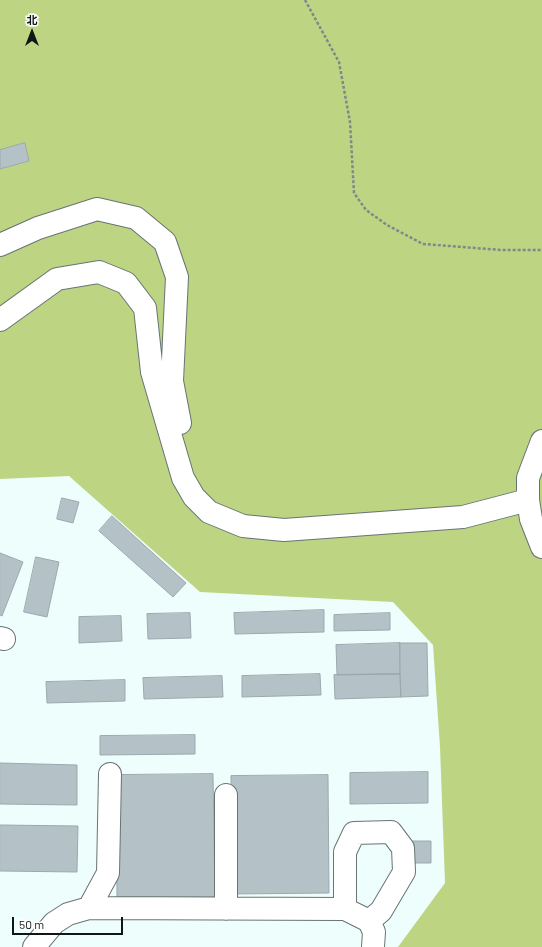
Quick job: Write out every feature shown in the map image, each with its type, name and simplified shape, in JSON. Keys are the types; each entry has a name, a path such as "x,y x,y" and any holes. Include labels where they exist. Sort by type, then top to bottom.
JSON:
{"street":[{"path":"0,245 38,228 97,209 136,218 165,242 177,277 172,381 182,433 183,478"},
{"path":"0,320 57,279 99,272 126,283 145,308 152,372 183,478 194,497 209,512 243,526 284,530 463,517 528,500"},
{"path":"542,442 528,478 528,500 531,519 542,547"},
{"path":"89,908 108,873 110,774"},
{"path":"226,795 226,909"},
{"path":"345,909 345,852 354,833 391,832 403,848 404,872 381,911 369,921"},
{"path":"34,947 54,923 68,914 89,908 345,909 369,921 374,932 373,947"}],"path":[{"path":"305,0 339,62 350,122 354,193 366,210 387,225 423,244 502,250 542,250"}],"green space":[{"path":"0,0 542,0 542,947 398,947 445,883 440,747 433,645 393,602 200,592 69,476 0,479"}],"building":[{"path":"25,143 29,161 0,169 0,150"},
{"path":"62,498 79,502 73,523 57,519"},
{"path":"112,516 186,583 173,597 99,531"},
{"path":"0,553 23,562 2,616 0,615"},
{"path":"36,557 59,562 47,617 24,612"},
{"path":"324,610 324,632 235,634 234,613"},
{"path":"190,613 191,638 148,639 147,614"},
{"path":"390,613 390,630 334,631 334,615"},
{"path":"121,616 122,641 79,643 79,617"},
{"path":"400,643 427,643 428,696 401,697"},
{"path":"400,643 400,674 337,675 336,645"},
{"path":"320,674 321,695 242,697 242,676"},
{"path":"400,674 401,697 335,699 334,675"},
{"path":"222,676 223,697 144,699 143,678"},
{"path":"125,680 125,701 47,703 46,682"},
{"path":"195,735 195,754 100,755 100,736"},
{"path":"0,763 77,765 77,805 0,804"},
{"path":"428,772 428,803 350,804 350,773"},
{"path":"213,774 215,897 117,898 116,775"},
{"path":"328,775 329,893 232,894 231,776"},
{"path":"0,825 78,826 77,872 0,871"},
{"path":"411,841 431,841 431,863 411,863"}]}
